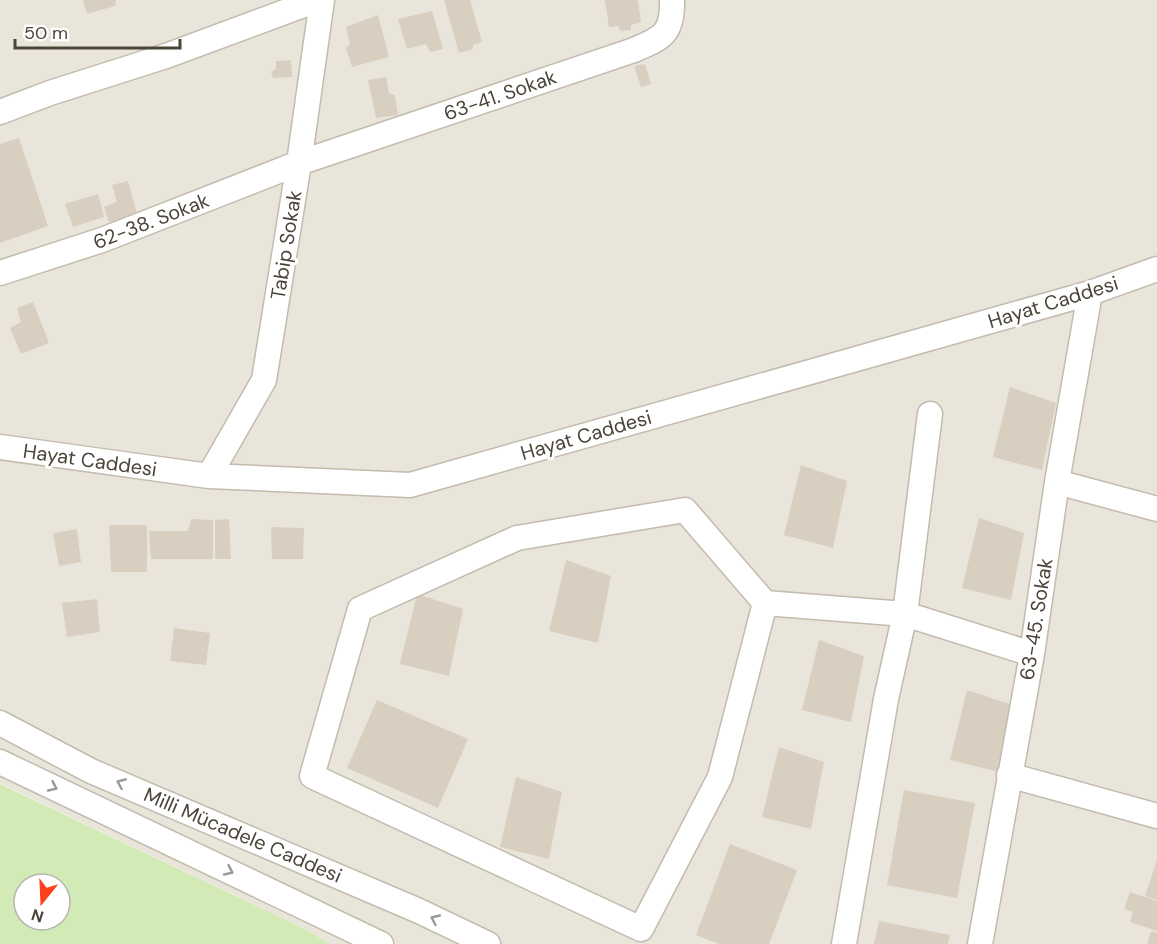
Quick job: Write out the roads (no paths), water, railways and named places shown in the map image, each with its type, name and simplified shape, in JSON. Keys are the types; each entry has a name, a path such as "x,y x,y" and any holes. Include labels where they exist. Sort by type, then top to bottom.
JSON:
{"street":[{"path":"0,112 50,93 166,56 317,0"},
{"name":"Tabip Sokak","path":"209,476 264,380 299,163 322,0"},
{"name":"63-41. Sokak","path":"299,163 634,50 660,39 672,18 672,0"},
{"name":"62-38. Sokak","path":"0,273 102,240 299,163"},
{"name":"Hayat Caddesi","path":"0,447 209,476 410,484 1090,293 1157,268"},
{"name":"63-45. Sokak","path":"980,944 1032,654 1057,482 1090,293"},
{"path":"844,944 886,699 905,614 930,414"},
{"path":"1057,482 1157,509"},
{"path":"765,603 720,777 641,929 312,776 360,609 517,538 685,510 765,603 905,614 1032,654"},
{"name":"Milli Mücadele Caddesi","path":"0,723 91,771 419,911 488,944"},
{"name":"Milli Mücadele Caddesi","path":"0,762 381,944"},
{"path":"1009,775 1157,816"},
{"path":"466,944 478,942 488,944"}]}
